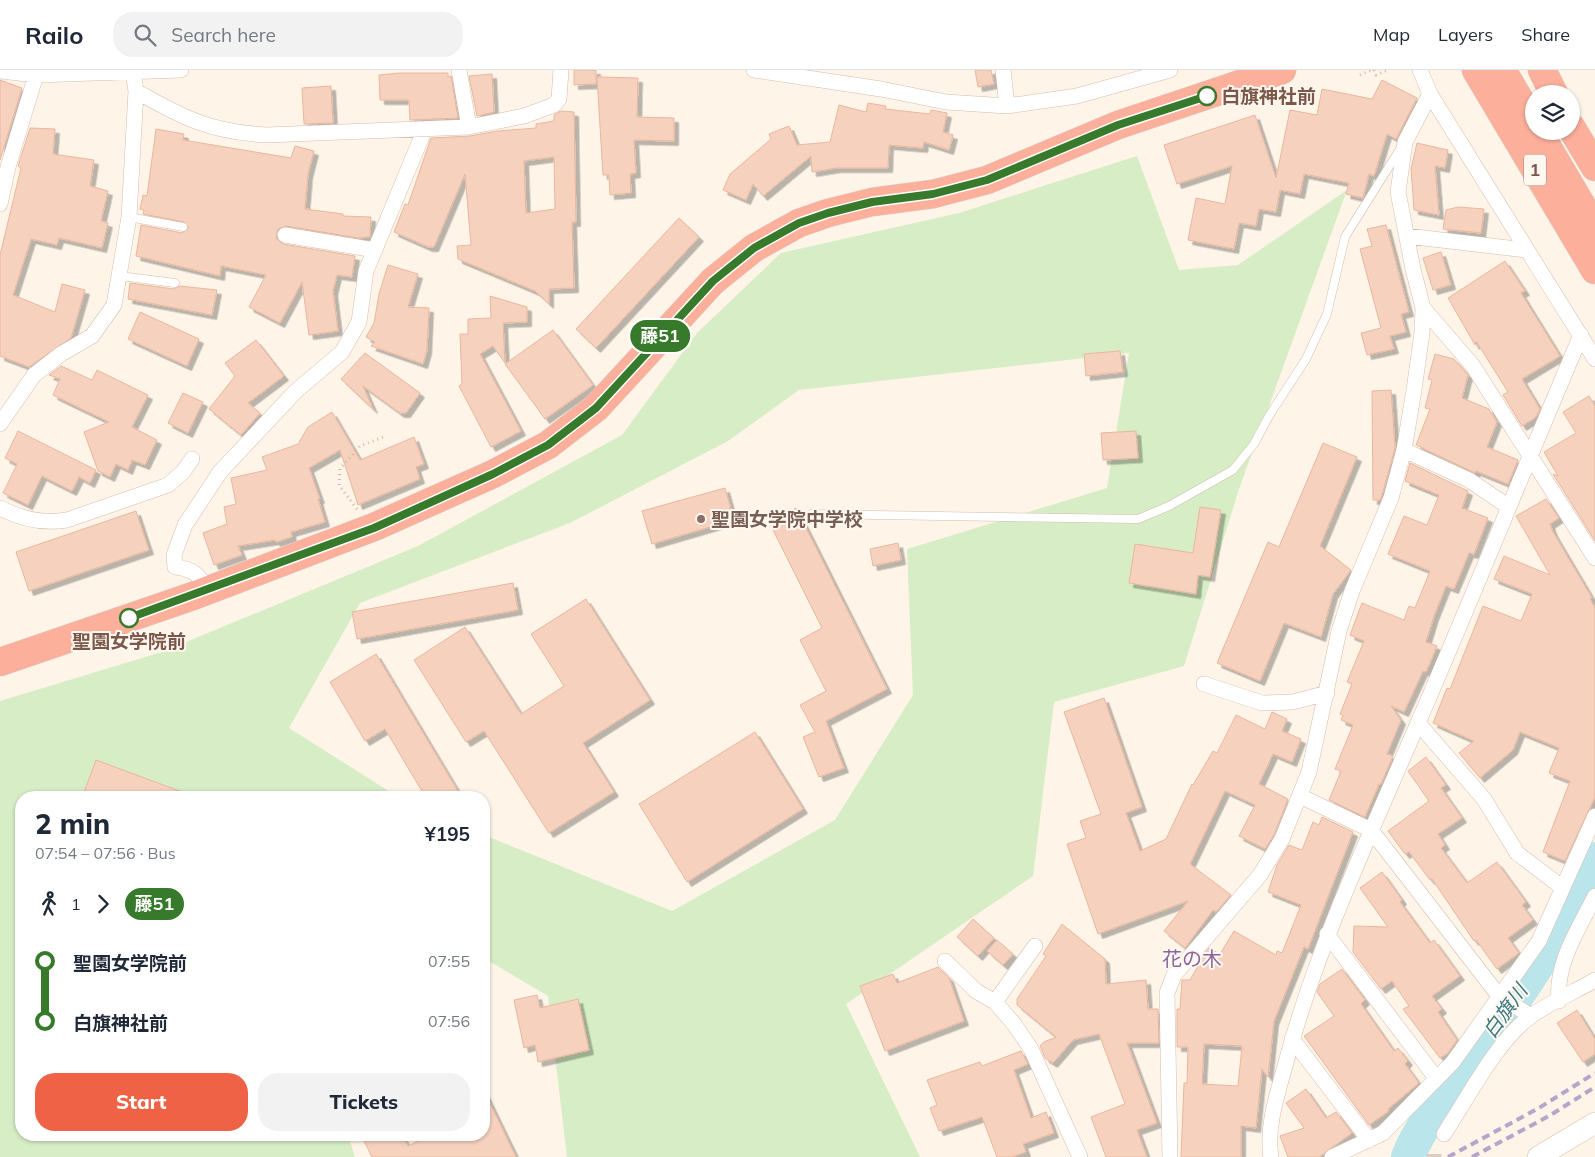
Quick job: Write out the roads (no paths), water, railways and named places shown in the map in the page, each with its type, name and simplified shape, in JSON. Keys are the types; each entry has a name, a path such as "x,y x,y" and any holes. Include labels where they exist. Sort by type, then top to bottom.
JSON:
{"highway":[{"path":"0,662 208,590 374,528 493,474 548,445 596,408 713,281 754,248 799,223 828,213 872,202 933,194 987,180 1118,125 1282,70"},
{"name":"1","path":"1476,70 1595,270"},
{"path":"1502,70 1525,109"},
{"path":"1542,70 1550,85"},
{"name":"1","path":"1543,140 1595,228"},
{"path":"1579,140 1595,167"}],"street":[{"path":"0,71 36,76 82,72 134,73 181,70"},
{"path":"459,70 469,127"},
{"path":"136,91 199,124 235,134 266,135 469,127 524,116 554,106 562,90 561,70"},
{"path":"754,70 881,89 956,104 1007,106 1077,96 1170,70"},
{"path":"1003,70 1007,106"},
{"path":"1420,70 1430,94 1526,250 1582,335 1595,359"},
{"path":"0,424 34,376 60,354 92,336 114,305 129,217 136,91 134,73"},
{"path":"0,204 8,167 36,76"},
{"path":"1170,1157 1167,992 1174,976 1195,949 1260,875 1282,839 1308,772 1339,631 1391,498 1404,450 1422,333 1423,308 1398,192 1405,142 1430,94"},
{"path":"208,590 197,573 187,568 175,567 174,555 185,525 220,472 296,391 342,352 359,322 366,271 425,129"},
{"path":"285,235 374,250"},
{"path":"1407,236 1526,250"},
{"path":"1423,308 1473,366 1595,558"},
{"path":"1270,1157 1271,1124 1292,1039 1327,934 1582,335"},
{"path":"1404,450 1469,480 1509,507"},
{"path":"0,508 27,519 55,522 67,520 168,485 192,459"},
{"path":"1204,684 1262,703 1293,702 1327,692"},
{"path":"1418,723 1484,799 1517,853 1563,888"},
{"path":"1300,796 1372,830 1500,996 1531,1016"},
{"path":"1332,1157 1369,1140 1393,1125 1453,1062 1539,941 1595,816"},
{"path":"1559,1001 1557,984 1561,965 1595,896"},
{"path":"1327,934 1436,1078"},
{"path":"995,1002 1035,946"},
{"path":"945,961 976,991 995,1002 1014,1024 1031,1049 1080,1157"},
{"path":"1444,1134 1495,1056 1517,1028 1531,1016 1595,980"},
{"path":"1292,1039 1369,1140"},
{"path":"1538,1157 1595,1122"}],"lane":[{"path":"811,514 1138,519 1170,506 1233,470 1254,444 1269,416 1306,359 1327,314 1345,237 1368,203 1392,159 1405,142"},
{"path":"129,217 183,227"},
{"path":"120,276 175,283"}],"waterway":[{"name":"白旗川","path":"1408,1157 1428,1120 1521,991 1553,940 1595,859"}],"railway":[{"path":"1448,1157 1539,1108 1595,1073"},
{"path":"1472,1157 1549,1116 1595,1087"}],"place":[{"name":"白旗神社前","path":"1207,96"},
{"name":"聖園女学院中学校","path":"701,519"},
{"name":"聖園女学院前","path":"129,618"}],"district":[{"name":"花の木","path":"1192,959"}]}
